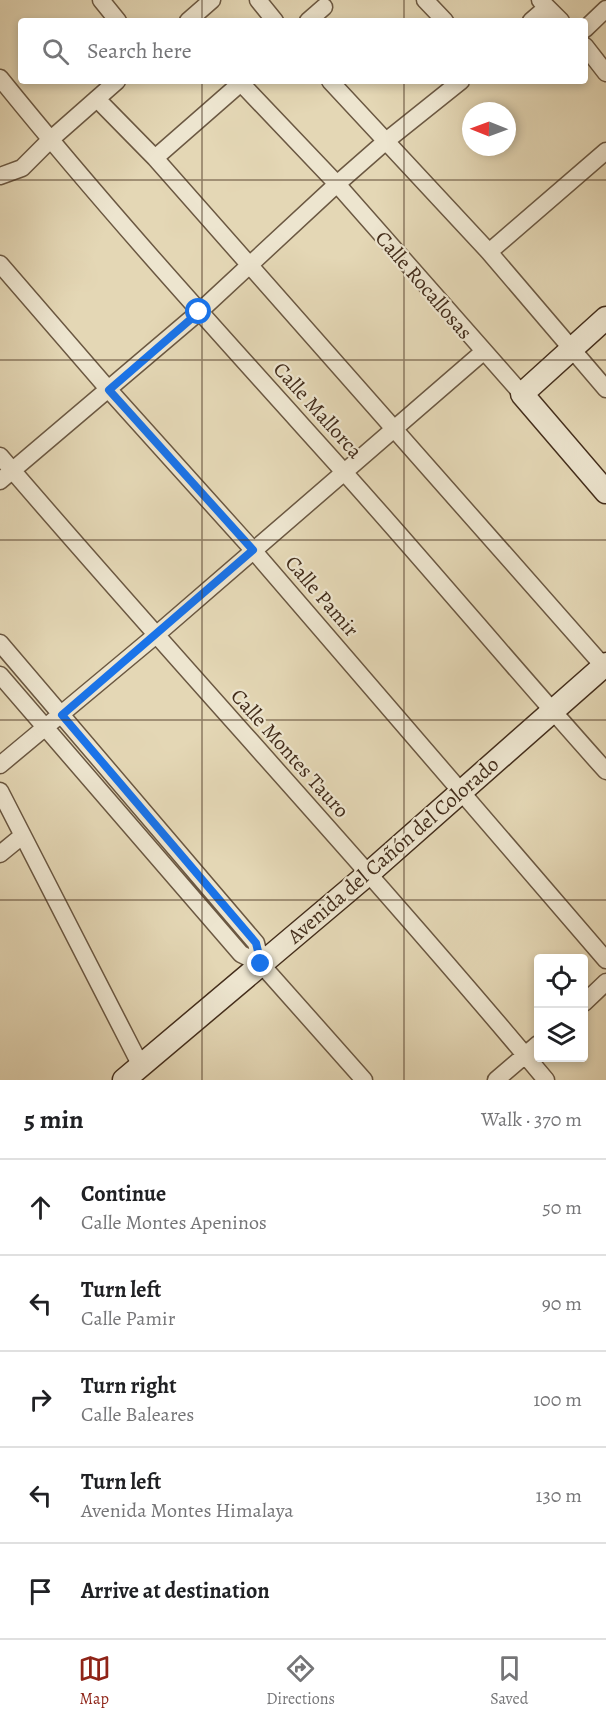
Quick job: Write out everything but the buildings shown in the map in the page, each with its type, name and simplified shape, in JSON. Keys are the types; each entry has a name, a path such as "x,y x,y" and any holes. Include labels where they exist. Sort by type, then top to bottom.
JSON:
{"main road":[{"path":"522,394 606,318"},
{"name":"Calle Rocallosas","path":"522,394 606,492"},
{"name":"Avenida del Cañón del Colorado","path":"132,1073 368,874 605,667"}],"street":[{"path":"101,0 116,18"},
{"path":"191,18 212,0"},
{"path":"258,0 273,18"},
{"path":"425,0 442,18"},
{"path":"533,18 543,4 558,18"},
{"path":"311,18 324,7"},
{"path":"588,26 606,9"},
{"path":"588,50 606,73"},
{"name":"Calle Mallorca","path":"0,78 50,140 199,312 345,473 606,771"},
{"path":"0,176 22,168 114,84"},
{"path":"155,159 239,84"},
{"name":"Calle Rocallosas","path":"243,84 337,184 522,394"},
{"path":"333,84 489,252 606,389"},
{"path":"6,475 199,312 386,141 457,84"},
{"path":"98,100 155,159 605,667"},
{"path":"489,252 606,151"},
{"name":"Calle Pamir","path":"0,264 109,390 253,550 606,960"},
{"path":"0,765 156,635 483,352"},
{"name":"Calle Montes Tauro","path":"0,456 6,475 156,635 368,874 532,1050 546,1080"},
{"path":"0,643 256,943 261,964"},
{"path":"0,675 242,954 261,964 364,1080"},
{"path":"0,791 132,1073"},
{"path":"0,854 22,836"},
{"path":"588,999 606,982"},
{"path":"496,1080 532,1050"}],"route":[{"path":"199,312 109,390 253,550 62,715 256,943 261,964"}]}
